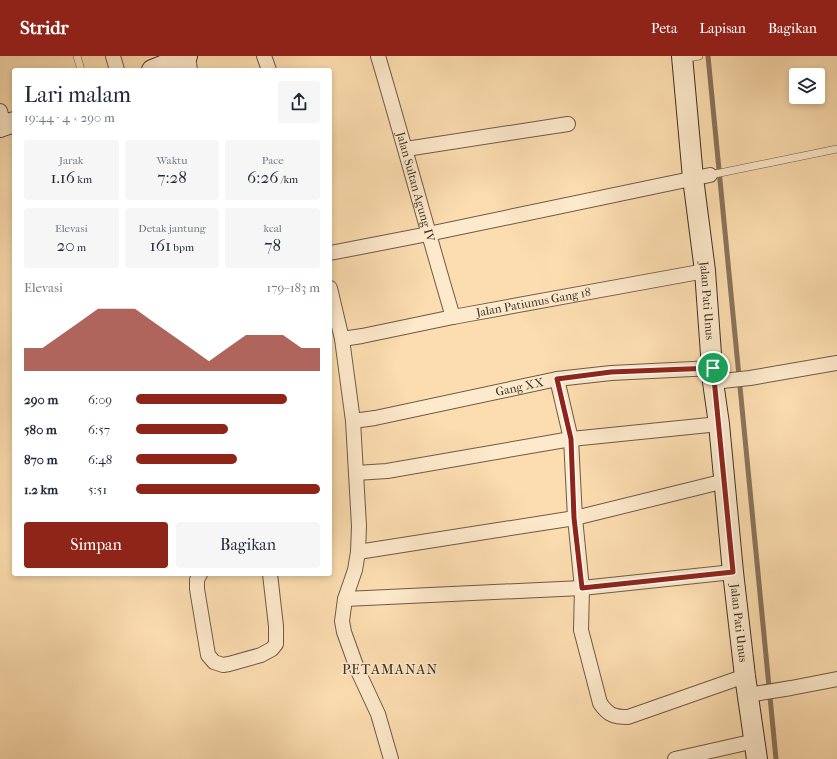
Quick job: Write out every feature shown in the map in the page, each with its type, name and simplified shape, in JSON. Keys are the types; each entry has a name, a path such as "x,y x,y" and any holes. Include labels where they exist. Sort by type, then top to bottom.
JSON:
{"main road":[{"path":"157,68 188,56"},
{"name":"Jalan Pati Unus","path":"689,57 702,176 705,271 720,376 719,424 733,572 753,688 756,750"}],"street":[{"path":"113,56 116,68"},
{"path":"188,56 190,68"},
{"path":"264,56 268,68"},
{"name":"Jalan Sultan Agung IV","path":"378,56 406,149 428,234 453,317"},
{"path":"406,149 568,124"},
{"path":"332,253 702,176"},
{"name":"Jalan Patiunus Gang 18","path":"351,338 453,317 705,271"},
{"path":"332,293 351,338 363,419 363,472 358,552 342,621 344,632 358,671 378,714 391,759"},
{"name":"Gang XX","path":"363,419 557,379 611,372 750,378 837,363"},
{"path":"557,379 571,439 574,518 582,588 581,630 600,703 605,711 617,717 628,717 753,688 791,688 837,679"},
{"path":"363,472 387,471 571,439 719,424"},
{"path":"358,552 574,518 725,481"},
{"path":"346,599 582,588 733,572"},
{"path":"199,576 197,580 197,589 208,655 214,662 223,665 260,655 272,649 276,644 276,626 270,576"},
{"path":"675,759 756,750"}],"lane":[{"path":"77,56 81,68"},
{"path":"702,176 837,149"}],"waterway":[{"path":"708,56 776,759"}],"district":[{"name":"PETAMANAN","path":"390,669"}],"route":[{"path":"713,368 713,382 725,481 733,572 582,588 574,518 571,439 557,379 611,372 713,368"}]}
